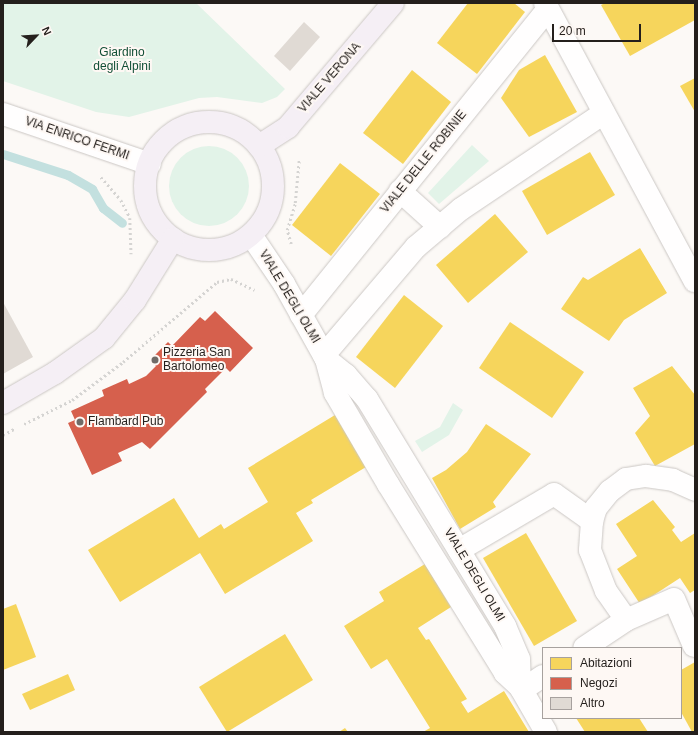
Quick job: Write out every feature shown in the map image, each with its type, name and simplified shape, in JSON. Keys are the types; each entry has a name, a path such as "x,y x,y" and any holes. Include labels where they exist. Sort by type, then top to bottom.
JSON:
{"main road":[{"name":"VIALE VERONA","path":"259,146 288,128 393,3"},
{"path":"212,122 230,126 246,134 259,146 270,170 273,183 272,202 264,220 251,235 236,245 220,249 204,250 188,246 173,239 161,228 148,203 146,188 150,164 164,142 178,131 194,124 212,122"},
{"path":"3,403 55,373 104,338 135,300 173,239"}],"street":[{"name":"VIALE DELLE ROBINIE","path":"300,315 400,192 547,6 695,281"},
{"path":"325,357 416,247 461,209 604,113"},
{"name":"VIA ENRICO FERMI","path":"3,114 150,164"},
{"path":"400,192 440,227"},
{"name":"VIALE DEGLI OLMI","path":"251,235 284,284 300,315 325,357 335,393 388,484 505,673 521,688 546,732"},
{"name":"VIALE DEGLI OLMI","path":"325,357 346,375 367,398 505,626 519,659 521,688"},
{"path":"388,484 410,470"},
{"path":"626,620 606,592 590,550 592,521 596,508 610,491 626,479 646,476 673,480 695,490"},
{"path":"459,550 554,494 592,521"},
{"path":"586,647 626,620 674,599 694,646"},
{"path":"521,688 542,677"}],"path":[{"path":"292,246 287,230 295,203 298,160"},
{"path":"99,175 110,184 130,218 130,261"},
{"path":"217,282 231,279 257,291"}],"green space":[{"name":"Giardino degli Alpini","path":"3,3 196,3 285,89 277,97 262,103 217,97 199,98 129,117 96,112 3,81"},
{"path":"472,145 489,161 439,204 428,193"},
{"path":"209,146 224,149 237,158 246,171 249,186 246,201 237,214 224,223 209,226 194,223 181,214 172,201 169,186 172,171 181,158 194,149"},
{"path":"453,403 463,410 449,435 422,452 415,441 440,427"}],"building: Abitazioni":[{"path":"468,3 514,3 525,12 477,74 437,43"},
{"path":"605,3 695,3 695,20 630,56 601,5"},
{"path":"545,55 577,112 529,137 501,98 519,70"},
{"path":"412,70 451,102 403,164 363,133"},
{"path":"695,78 695,112 680,86"},
{"path":"590,152 615,195 547,235 522,191"},
{"path":"340,163 380,194 331,256 292,225"},
{"path":"495,214 528,252 468,303 436,265"},
{"path":"640,248 667,293 624,320 609,341 561,309 583,277 588,280"},
{"path":"404,295 443,326 395,388 356,357"},
{"path":"510,322 584,372 552,418 479,368"},
{"path":"672,366 695,395 695,444 655,466 635,433 650,416 633,388"},
{"path":"335,415 366,467 311,500 313,503 296,513 313,541 225,594 200,553 120,602 88,550 174,498 199,538 221,524 224,529 268,502 248,468"},
{"path":"486,424 531,454 493,502 496,507 460,529 432,478 446,470 467,452"},
{"path":"653,500 675,527 672,530 681,542 695,533 695,590 690,593 680,578 640,604 617,569 637,556 616,524"},
{"path":"526,533 577,621 534,646 483,558"},
{"path":"425,564 451,607 418,628 426,640 429,639 467,699 461,702 468,713 504,691 529,732 423,732 430,728 387,659 371,669 344,626 384,601 379,592"},
{"path":"16,604 36,657 3,670 3,609"},
{"path":"285,634 313,680 227,732 199,687"},
{"path":"695,662 695,730 692,732 682,714 682,669"},
{"path":"68,674 75,690 30,710 22,694"},
{"path":"577,719 640,719 648,732 585,732"},
{"path":"345,728 348,732 339,732"}],"building: Negozi":[{"path":"215,311 253,348 230,372 226,368 205,389 207,392 150,449 142,442 118,453 122,461 92,475 68,423 75,420 71,411 104,396 102,390 127,379 129,384 146,376 156,366 150,360 168,342 172,346 200,317 205,321"}],"building: Altro":[{"path":"304,22 320,37 290,71 274,56"},
{"path":"3,302 33,357 3,374"}],"waterway":[{"path":"3,154 68,175 92,189 103,208 122,223"}],"place":[{"name":"Pizzeria San Bartolomeo","path":"155,360"},
{"name":"Flambard Pub","path":"80,422"}]}
